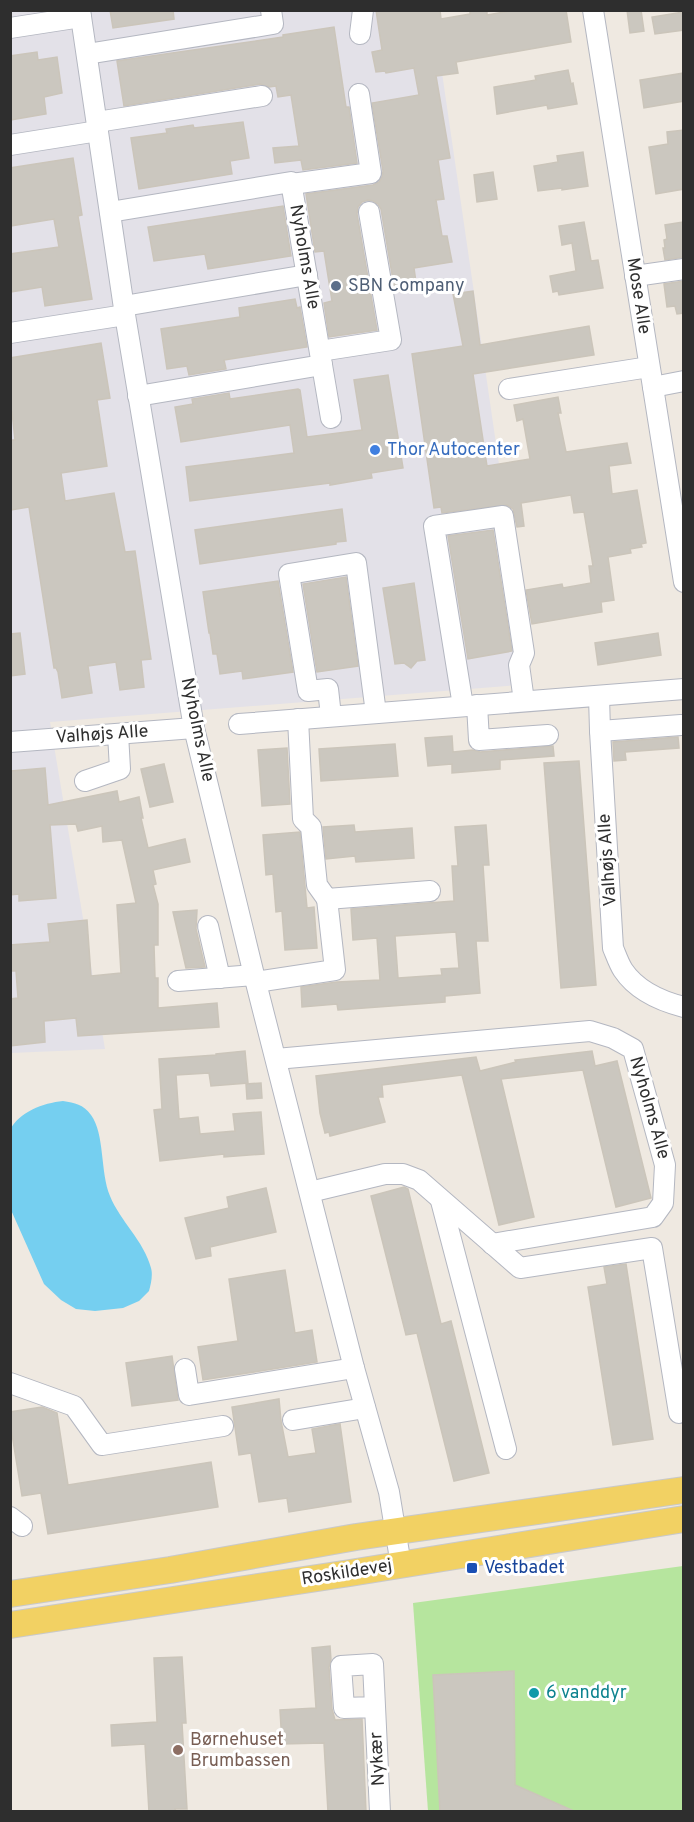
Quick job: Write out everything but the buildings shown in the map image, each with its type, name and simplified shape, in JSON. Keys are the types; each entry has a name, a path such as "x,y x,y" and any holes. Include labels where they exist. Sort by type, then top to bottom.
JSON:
{"main road":[{"name":"Roskildevej","path":"10,1594 395,1532 684,1490"},
{"name":"Roskildevej","path":"10,1625 684,1519"}],"street":[{"path":"87,54 273,24 271,10"},
{"path":"360,34 363,10"},
{"name":"Mose Alle","path":"593,10 652,387 675,472 684,582"},
{"path":"10,28 81,14"},
{"name":"Nyholms Alle","path":"81,14 124,310 194,728 354,1368 388,1492 401,1565"},
{"path":"292,184 370,173 359,94"},
{"path":"10,145 97,126 262,96"},
{"name":"Nyholms Alle","path":"110,212 291,182 331,417"},
{"path":"138,396 321,358 391,340 369,212"},
{"path":"635,276 684,269"},
{"path":"10,333 307,275"},
{"path":"509,389 650,367"},
{"path":"652,387 684,381"},
{"path":"524,702 519,665 524,653 502,516 434,526 470,706 479,740 548,735"},
{"path":"331,716 328,689 308,691 289,574 356,563 376,713"},
{"path":"239,724 684,689"},
{"name":"Valhøjs Alle","path":"599,696 614,948 622,970 637,987 664,1002 684,1007"},
{"path":"178,981 255,978 335,970 327,899 317,885 311,827 303,819 298,719"},
{"path":"600,731 681,725"},
{"name":"Valhøjs Alle","path":"10,742 194,728"},
{"path":"86,781 120,769 118,734"},
{"path":"327,899 430,891"},
{"path":"208,926 219,978"},
{"name":"Nyholms Alle","path":"276,1059 590,1031 613,1038 633,1049 665,1165 663,1203 653,1217 492,1244"},
{"path":"310,1192 386,1174 403,1174 419,1180 520,1268 652,1248 679,1413"},
{"path":"441,1201 506,1449"},
{"path":"185,1369 189,1395 354,1368"},
{"path":"10,1383 74,1406 102,1445 224,1426"},
{"path":"293,1420 365,1408"},
{"name":"Nykær","path":"375,1707 380,1812"}],"shaded area":[{"path":"10,11 433,11 531,684 50,722 105,1049 11,1053"}],"green space":[{"path":"683,1566 683,1811 428,1811 413,1603"}],"water":[{"path":"63,1101 82,1106 91,1115 101,1143 110,1196 143,1249 151,1268 149,1291 139,1301 123,1308 95,1311 76,1309 61,1300 44,1284 11,1210 10,1130 25,1113"}],"place":[{"name":"SBN Company","path":"336,286"},
{"name":"Thor Autocenter","path":"375,450"},
{"name":"Vestbadet","path":"472,1568"},
{"name":"6 vanddyr","path":"534,1693"},
{"name":"Børnehuset Brumbassen","path":"178,1750"}]}
